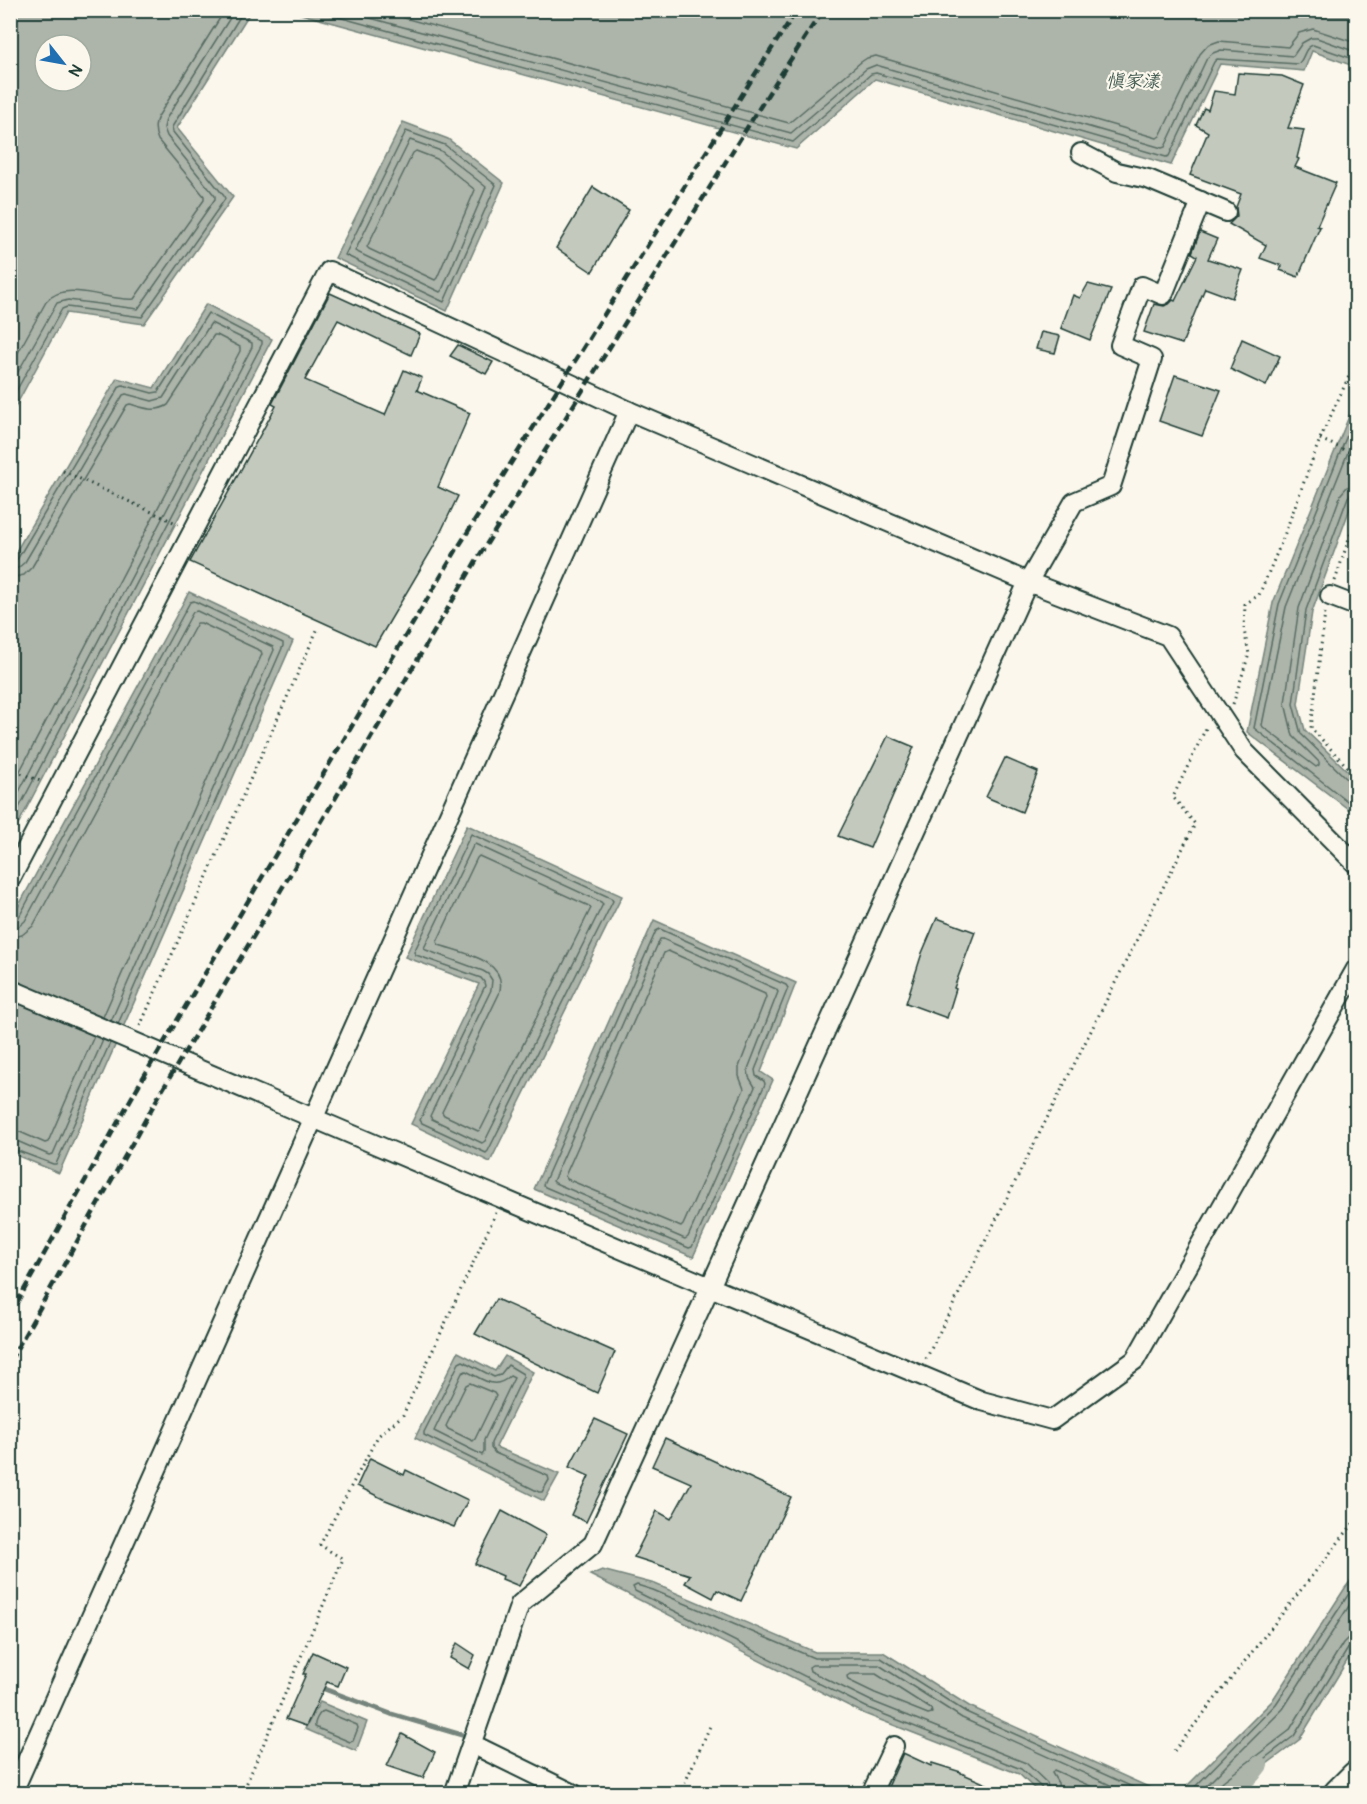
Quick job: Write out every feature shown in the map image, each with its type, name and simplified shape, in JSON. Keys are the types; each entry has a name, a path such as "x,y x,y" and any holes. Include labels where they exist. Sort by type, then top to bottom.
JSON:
{"main road":[{"path":"1339,1794 1356,1777"}],"street":[{"path":"1081,153 1117,172 1148,179 1226,212"},
{"path":"454,1794 520,1604 593,1544 1028,582 1074,502 1111,486 1152,358 1120,345 1142,286 1163,295 1201,201"},
{"path":"10,880 329,271 629,411 1028,582 1168,636 1244,751 1356,864"},
{"path":"12,1794 629,411"},
{"path":"1330,596 1356,606"},
{"path":"10,989 982,1401 1052,1420 1136,1360 1356,969"},
{"path":"471,1744 574,1794"},
{"path":"871,1794 894,1746"}],"path":[{"path":"1227,725 1249,654 1244,630 1245,604 1259,595 1320,439 1356,361"},
{"path":"1320,439 1356,455"},
{"path":"63,471 193,531"},
{"path":"1356,517 1324,615 1311,728 1356,776"},
{"path":"133,1041 318,628"},
{"path":"918,1374 1195,824 1173,797 1216,708"},
{"path":"10,769 59,788"},
{"path":"242,1794 344,1559 320,1545 378,1436 403,1415 502,1199"},
{"path":"1174,1751 1356,1520"},
{"path":"680,1794 711,1724"}],"water":[{"path":"11,10 251,11 177,128 233,197 144,324 66,313 11,415"},
{"name":"慎家漾","path":"290,11 1356,11 1356,67 1312,51 1304,71 1220,64 1171,165 875,79 796,149"},
{"path":"403,122 448,139 504,183 447,311 335,258"},
{"path":"206,304 272,339 11,838 11,560 117,378 154,388"},
{"path":"1356,399 1356,492 1312,612 1298,704 1305,730 1356,779 1356,815 1247,732 1273,603"},
{"path":"189,592 293,641 59,1173 11,1153 11,920"},
{"path":"467,825 622,896 490,1162 411,1124 479,984 405,957"},
{"path":"654,920 796,983 761,1072 773,1080 693,1257 534,1189"},
{"path":"458,1352 495,1371 505,1356 533,1372 496,1447 559,1474 544,1501 415,1438"},
{"path":"602,1570 655,1584 815,1652 883,1652 969,1706 1155,1790 1180,1793 1039,1793 1019,1774 865,1714 590,1575"},
{"path":"1356,1574 1356,1646 1299,1740 1228,1793 1180,1793 1272,1701"},
{"path":"320,1702 367,1722 356,1751 305,1729"}],"building":[{"path":"1238,73 1282,76 1304,85 1288,128 1304,130 1297,158 1299,159 1295,167 1336,183 1298,277 1280,270 1282,266 1260,258 1266,245 1229,224 1237,216 1236,207 1241,194 1190,175 1208,132 1196,125 1204,108 1208,110 1214,91 1235,94"},
{"path":"593,187 629,210 592,272 556,248"},
{"path":"1200,232 1217,239 1208,259 1243,270 1232,298 1205,288 1182,344 1144,332 1154,304 1164,306 1175,301 1197,256 1192,253"},
{"path":"1088,284 1111,290 1090,340 1061,328 1073,295 1080,298"},
{"path":"330,293 420,334 411,355 338,320 305,380 385,415 404,370 422,378 417,390 470,413 438,487 458,496 434,546 375,646 190,562 276,406 272,404"},
{"path":"1041,332 1060,336 1055,353 1036,349"},
{"path":"1242,339 1280,356 1266,386 1230,369"},
{"path":"458,345 493,362 486,374 450,356"},
{"path":"1175,375 1221,390 1202,436 1159,421"},
{"path":"888,736 914,747 870,848 838,836"},
{"path":"1005,758 1038,772 1022,812 986,797"},
{"path":"937,918 975,932 954,988 956,989 947,1018 906,1003 922,953"},
{"path":"496,1299 615,1352 597,1393 475,1334"},
{"path":"595,1419 628,1434 586,1522 571,1515 589,1476 569,1467"},
{"path":"665,1438 791,1497 741,1601 717,1590 713,1598 685,1583 690,1575 634,1557 657,1511 671,1519 691,1483 652,1466"},
{"path":"370,1458 404,1475 406,1470 468,1500 454,1527 383,1499 357,1486"},
{"path":"502,1511 546,1535 519,1586 475,1564"},
{"path":"457,1643 475,1655 469,1669 450,1658"},
{"path":"313,1652 346,1667 338,1686 327,1682 306,1726 286,1719"},
{"path":"402,1734 435,1752 423,1778 387,1766"},
{"path":"903,1753 931,1766 932,1763 961,1772 1009,1794 885,1794"}],"waterway":[{"path":"319,1687 391,1714 462,1735"},
{"path":"1228,1794 1259,1765"}],"railway":[{"path":"10,1315 137,1088 457,549 797,10"},
{"path":"10,1361 157,1099 476,561 823,10"}]}
